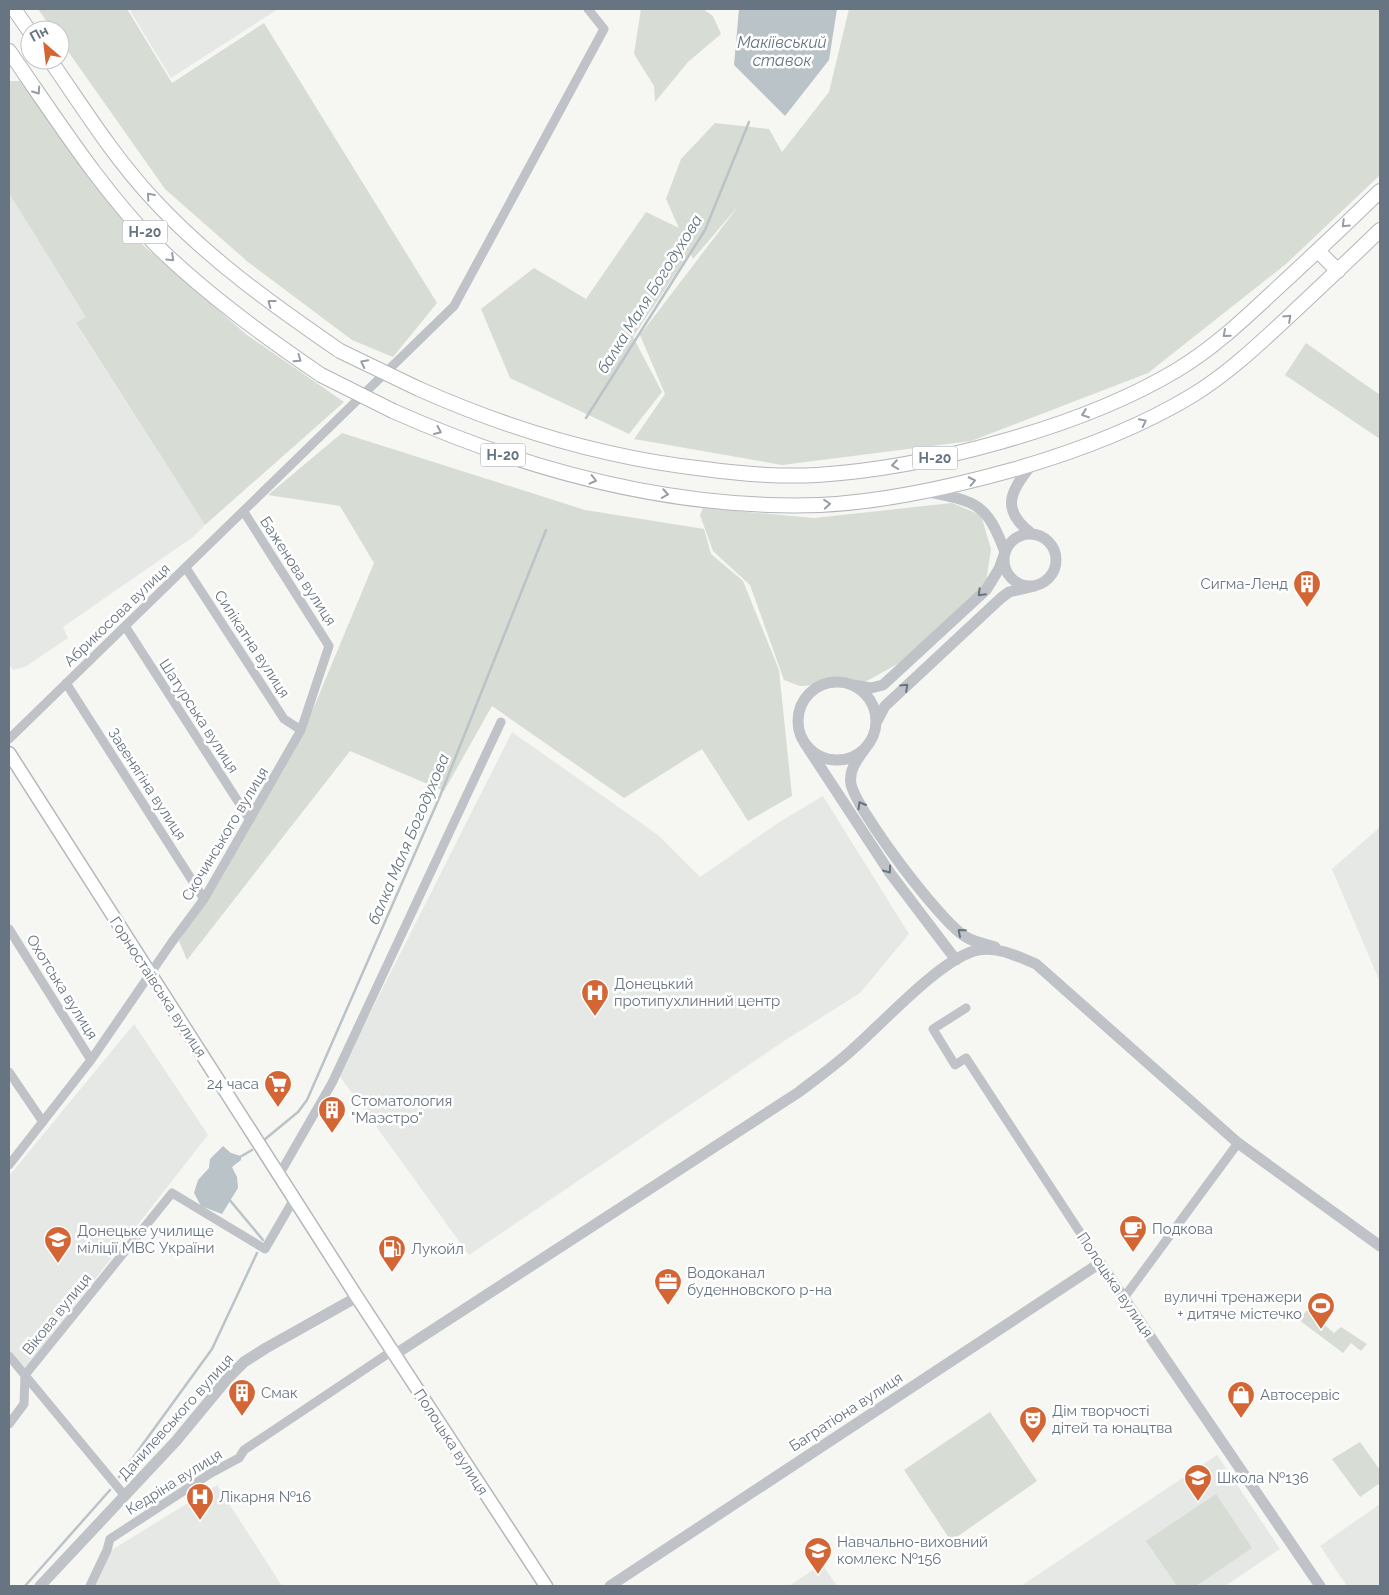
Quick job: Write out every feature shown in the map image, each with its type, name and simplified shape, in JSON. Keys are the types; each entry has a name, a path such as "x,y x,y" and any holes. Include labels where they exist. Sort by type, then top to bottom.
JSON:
{"main road":[{"path":"14,9 22,20"},
{"name":"Н-20","path":"9,51 78,150 121,205 159,247 252,327 321,375 393,411 453,437 504,456 617,486 668,495 775,504 822,504 924,491 981,479 1032,464 1120,433 1195,394 1234,366 1380,230"},
{"name":"Н-20","path":"57,70 150,196 180,227 271,304 340,351 469,411 521,430 622,457 674,466 730,472 818,475 919,462 1024,435 1110,404 1145,388 1178,369 1216,343 1318,251 1380,191"},
{"path":"1318,251 1338,271"},
{"name":"Горностаївська вулиця","path":"9,752 357,1298"},
{"name":"Полоцька вулиця","path":"357,1298 546,1586"}],"street":[{"name":"Абрикосова вулиця","path":"9,739 454,306 604,29 588,9"},
{"path":"1032,464 1016,485 1012,493 1011,502 1021,526 1032,534 1048,541 1056,555 1054,572 1048,579 1035,586 1009,592 1001,598 885,706 875,725 869,743 851,771 851,784 859,803 886,844 924,894 965,937 1036,964 1238,1143 1380,1246"},
{"path":"924,491 962,498 975,504 986,513 996,525 1006,552 1004,560 1009,576 1024,586 1035,586"},
{"name":"Баженова вулиця","path":"244,512 329,646"},
{"path":"956,960 890,873 804,742 799,729 798,716 802,703 810,693 821,685 834,682 871,688 883,685 986,590 999,569 1006,552 1016,538 1032,534"},
{"name":"Силікатна вулиця","path":"186,568 284,718 301,730"},
{"name":"Шатурська вулиця","path":"125,626 250,820"},
{"name":"Скочинського вулиця","path":"9,1165 91,1060 204,900 301,730 329,646"},
{"name":"Завенягіна вулиця","path":"66,683 204,900"},
{"path":"852,686 867,696 873,707 875,725"},
{"path":"279,1175 332,1082 500,722"},
{"path":"804,742 813,751 825,758 837,760 849,758 860,752 869,743"},
{"name":"Охотська вулиця","path":"9,929 91,1060"},
{"path":"393,1353 800,1092 852,1051 910,996 956,960 978,950 1006,952"},
{"name":"Полоцька вулиця","path":"966,1008 933,1028 955,1065 966,1058 1123,1299 1320,1586"},
{"path":"9,1072 42,1122"},
{"path":"1123,1299 1238,1143"},
{"name":"Вікова вулиця","path":"9,1424 24,1404 25,1376 172,1193 265,1249 294,1199"},
{"name":"Багратіона вулиця","path":"610,1586 1100,1263"},
{"name":"Данилевського вулиця","path":"40,1586 126,1496 244,1362 357,1298"},
{"name":"Кедріна вулиця","path":"90,1586 107,1550 110,1539 211,1473 238,1458 244,1450 393,1353"},
{"path":"9,1356 126,1496"}],"shaded area":[{"path":"38,9 127,9 172,83 264,23 437,303 393,357 352,340 248,262 165,189 70,54 70,20 46,20"},
{"path":"129,9 278,9 171,78"},
{"path":"641,9 703,9 713,16 721,34 688,62 655,102 654,86 634,54"},
{"path":"849,9 1380,9 1380,175 1286,264 1148,373 971,441 782,465 634,439 665,394 640,335 740,204 693,259 690,252 633,337 662,392 629,434 510,378 481,309 534,268 586,299 646,212 679,228 666,199 681,159 715,123 769,129 782,152 829,92"},
{"path":"9,81 21,81 137,240 247,335 344,402 205,525 76,323 86,317 9,193"},
{"path":"9,193 87,317 76,324 205,525 193,537 63,627 68,638 25,667 13,670 9,664"},
{"path":"1306,343 1380,395 1380,439 1285,375"},
{"path":"342,433 585,510 704,529 711,554 743,581 779,670 792,796 748,821 702,749 624,798 492,706 444,791 350,751 187,960 179,941 303,733 374,563 340,506 268,495"},
{"path":"952,503 981,515 991,549 986,582 917,653 865,682 800,686 784,680 750,585 713,551 700,515 703,508 814,518"},
{"name":"Донецький протипухлинний центр","path":"512,732 658,835 700,877 778,823 823,796 909,934 860,993 784,1041 469,1255 339,1075"},
{"path":"1380,827 1380,989 1379,980 1332,869"},
{"name":"Донецьке училище міліції МВС України","path":"134,1024 208,1135 23,1371 9,1352 9,1176"},
{"name":"вуличні тренажери + дитяче містечко","path":"1307,1310 1334,1333 1341,1327 1367,1344 1361,1351 1351,1343 1343,1353 1299,1320"},
{"path":"990,1412 1037,1481 951,1541 904,1470"},
{"path":"1360,1442 1380,1470 1380,1483 1360,1497 1332,1459"},
{"name":"Школа №136","path":"1217,1455 1280,1549 1225,1586 1021,1586"},
{"name":"Лікарня №16","path":"217,1485 282,1586 89,1586 102,1556"},
{"path":"1216,1494 1252,1548 1196,1586 1177,1586 1146,1541"},
{"path":"1380,1504 1380,1586 1347,1586 1320,1546"},
{"name":"Навчально-виховний комлекс №156","path":"822,1564 837,1586 789,1586"}],"water":[{"name":"Макіївський ставок","path":"739,9 837,9 829,60 785,116 734,65"},
{"path":"223,1146 231,1153 241,1156 241,1160 232,1167 237,1177 238,1188 222,1214 201,1206 194,1193 198,1180 209,1168 210,1159"}],"waterway":[{"name":"балка Маля Богодухова","path":"586,418 705,230 749,122"},
{"name":"балка Маля Богодухова","path":"264,1140 298,1112 307,1100 440,796 546,530"},
{"name":"балка Маля Богодухова","path":"240,1157 252,1150"},
{"name":"балка Маля Богодухова","path":"228,1198 263,1240"},
{"name":"балка Маля Богодухова","path":"119,1477 212,1349 257,1253"},
{"name":"балка Маля Богодухова","path":"25,1586 110,1490"}],"place":[{"name":"Сигма-Ленд","path":"1307,608"},
{"name":"Донецький протипухлинний центр","path":"595,1017"},
{"name":"24 часа","path":"278,1108"},
{"name":"Стоматология \"Маэстро\"","path":"332,1134"},
{"name":"Подкова","path":"1133,1253"},
{"name":"Донецьке училище міліції МВС України","path":"58,1264"},
{"name":"Лукойл","path":"392,1273"},
{"name":"Водоканал буденновского р-на","path":"668,1306"},
{"name":"вуличні тренажери + дитяче містечко","path":"1321,1330"},
{"name":"Смак","path":"242,1417"},
{"name":"Автосервіс","path":"1241,1419"},
{"name":"Дім творчості дітей та юнацтва","path":"1033,1444"},
{"name":"Школа №136","path":"1198,1502"},
{"name":"Лікарня №16","path":"200,1521"},
{"name":"Навчально-виховний комлекс №156","path":"818,1575"}]}
